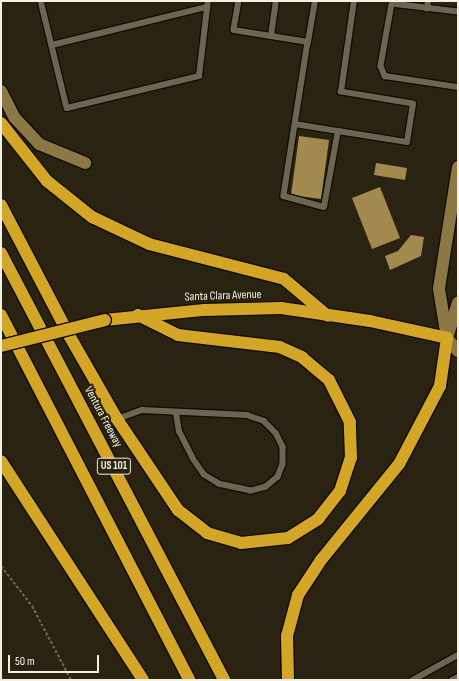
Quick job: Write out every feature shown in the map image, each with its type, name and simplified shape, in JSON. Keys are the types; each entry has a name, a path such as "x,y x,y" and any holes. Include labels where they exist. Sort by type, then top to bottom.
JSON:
{"highway":[{"path":"1,123 47,181 92,217 148,244 284,279 329,316"},
{"path":"1,205 117,419 178,510 207,533 229,541 265,543 304,530 334,502 349,469 352,434 346,410 336,389 311,363 268,344 178,335 138,315"},
{"name":"Ventura Freeway","path":"1,253 224,680"},
{"name":"Santa Clara Avenue","path":"1,346 105,320 138,315 265,308 370,321 452,338"},
{"name":"US 101","path":"1,315 189,680"},
{"path":"288,680 287,636 298,595 321,560 399,464 440,386 452,338"},
{"path":"1,461 143,680"}],"street":[{"path":"1,91 15,118 39,144 85,163"},
{"path":"458,167 439,289 452,338 458,351"},
{"path":"452,338 458,303"}],"lane":[{"path":"41,1 67,108 199,76 207,4 52,45"},
{"path":"239,1 234,30 308,42"},
{"path":"270,36 276,1"},
{"path":"315,1 284,196 324,207 338,131"},
{"path":"295,124 408,142 413,104 341,92 354,1"},
{"path":"427,10 428,1"},
{"path":"458,12 427,10 392,3 381,66 384,76 458,87"},
{"path":"117,419 142,410 176,413 247,415 264,421 276,433 283,447 283,464 278,477 266,487 251,491 219,484 204,474 193,459 179,432 176,413"},
{"path":"413,680 458,655"},
{"path":"452,680 458,677"}],"path":[{"path":"1,566 32,606 71,680"}],"building":[{"path":"299,136 329,140 321,199 291,195"},
{"path":"376,163 407,168 405,180 374,175"},
{"path":"380,187 400,238 372,249 352,198"},
{"path":"411,235 424,237 421,256 390,270 385,256 398,251"}]}
